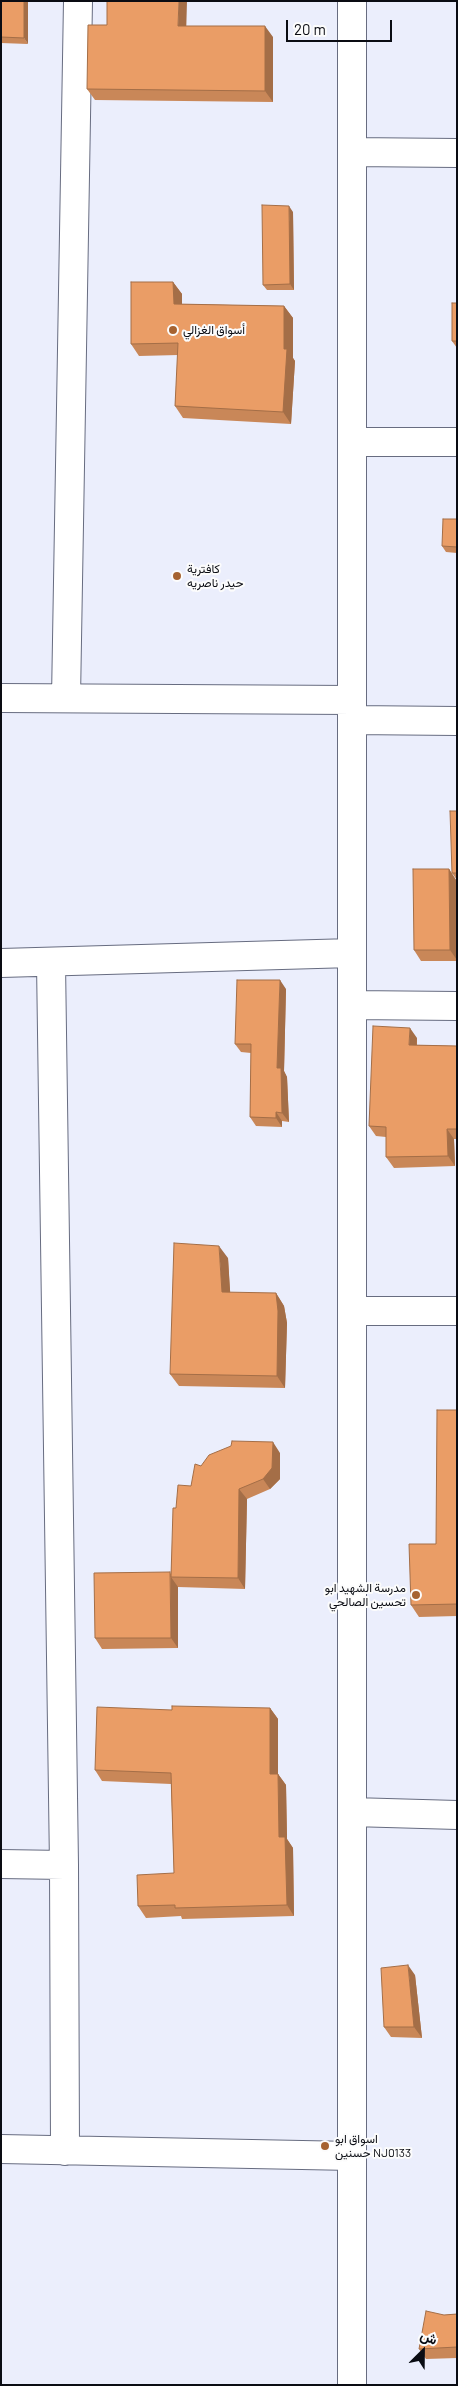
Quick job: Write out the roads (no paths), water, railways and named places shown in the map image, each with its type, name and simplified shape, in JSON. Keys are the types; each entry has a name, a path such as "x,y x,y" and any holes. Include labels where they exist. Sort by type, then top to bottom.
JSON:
{"street":[{"path":"66,698 78,1"},
{"path":"352,1 352,2385"},
{"path":"352,152 457,153"},
{"path":"352,442 457,442"},
{"path":"1,698 66,698 352,710 457,720"},
{"path":"1,963 352,953"},
{"path":"51,963 64,1865 65,2151"},
{"path":"352,1005 457,1006"},
{"path":"352,1311 457,1311"},
{"path":"352,1812 457,1814"},
{"path":"1,1864 64,1865"},
{"path":"1,2149 352,2156"}],"place":[{"name":"أسواق الغزالي","path":"173,330"},
{"name":"كافترية حيدر ناصريه","path":"177,576"},
{"name":"مدرسة الشهيد ابو تحسين الصالحي","path":"416,1595"},
{"name":"اسواق ابو حسنين NJ0133","path":"325,2146"}]}
